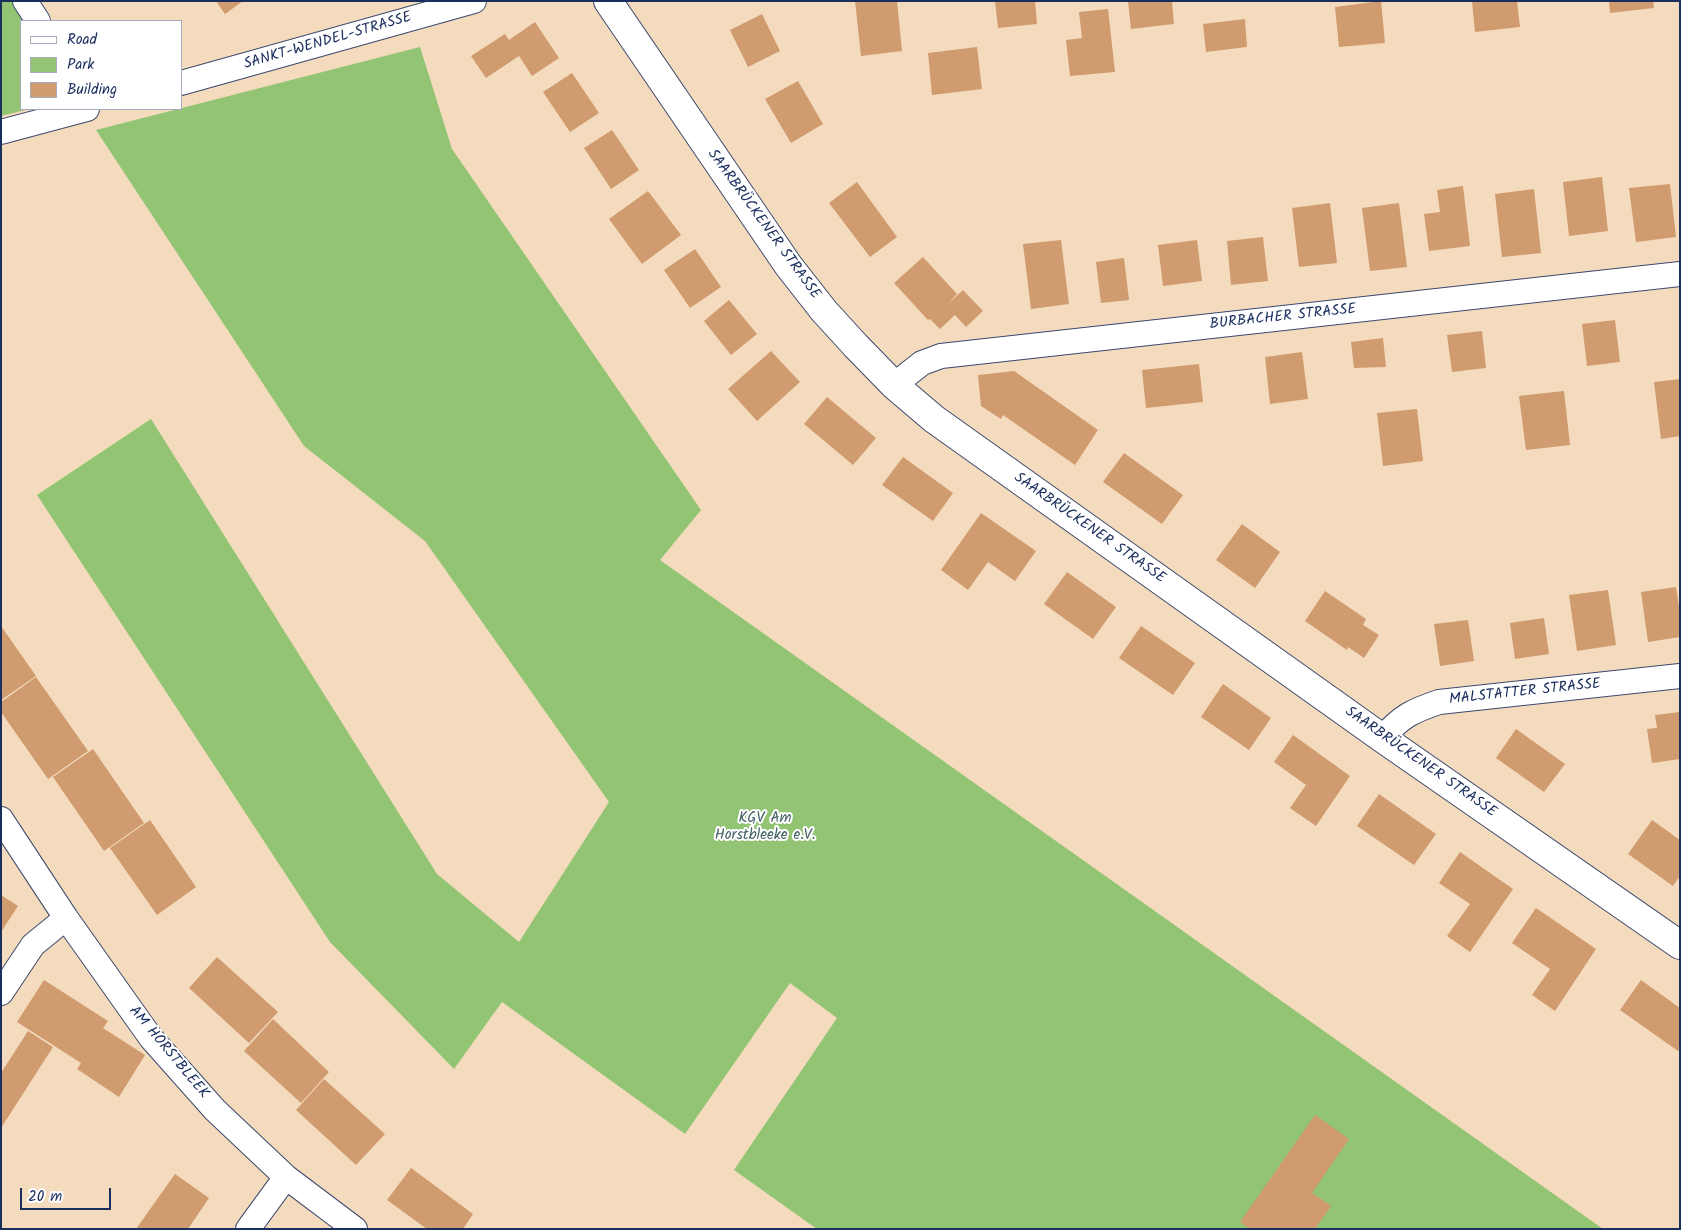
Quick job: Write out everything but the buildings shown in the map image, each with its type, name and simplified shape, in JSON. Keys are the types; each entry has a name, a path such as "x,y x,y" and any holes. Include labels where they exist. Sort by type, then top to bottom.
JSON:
{"street":[{"path":"24,1 37,20"},
{"name":"SANKT-WENDEL-STRASSE","path":"182,82 474,1"},
{"name":"SAARBRÜCKENER STRASSE","path":"608,1 788,265 824,311 894,385 934,419 1382,738 1680,945"},
{"path":"1,132 83,110"},
{"name":"BURBACHER STRASSE","path":"894,385 922,363 941,356 1680,274"},
{"name":"MALSTATTER STRASSE","path":"1382,738 1397,721 1414,710 1439,702 1680,676"},
{"name":"AM HORSTBLEEK","path":"1,819 66,918 151,1038 215,1110 286,1177 354,1229"},
{"path":"1,993 33,945 66,918"},
{"path":"248,1229 286,1177"}],"green space":[{"path":"1,1 11,1 24,20 20,20 20,110 25,110 1,116"},
{"name":"KGV Am Horstbleeke e.V.","path":"420,47 452,149 701,510 660,560 1603,1229 817,1229 734,1170 837,1018 790,983 685,1134 502,1002 454,1069 330,942 37,495 151,419 437,874 519,942 609,802 425,541 304,446 96,130 174,110 182,110 182,108"}]}
